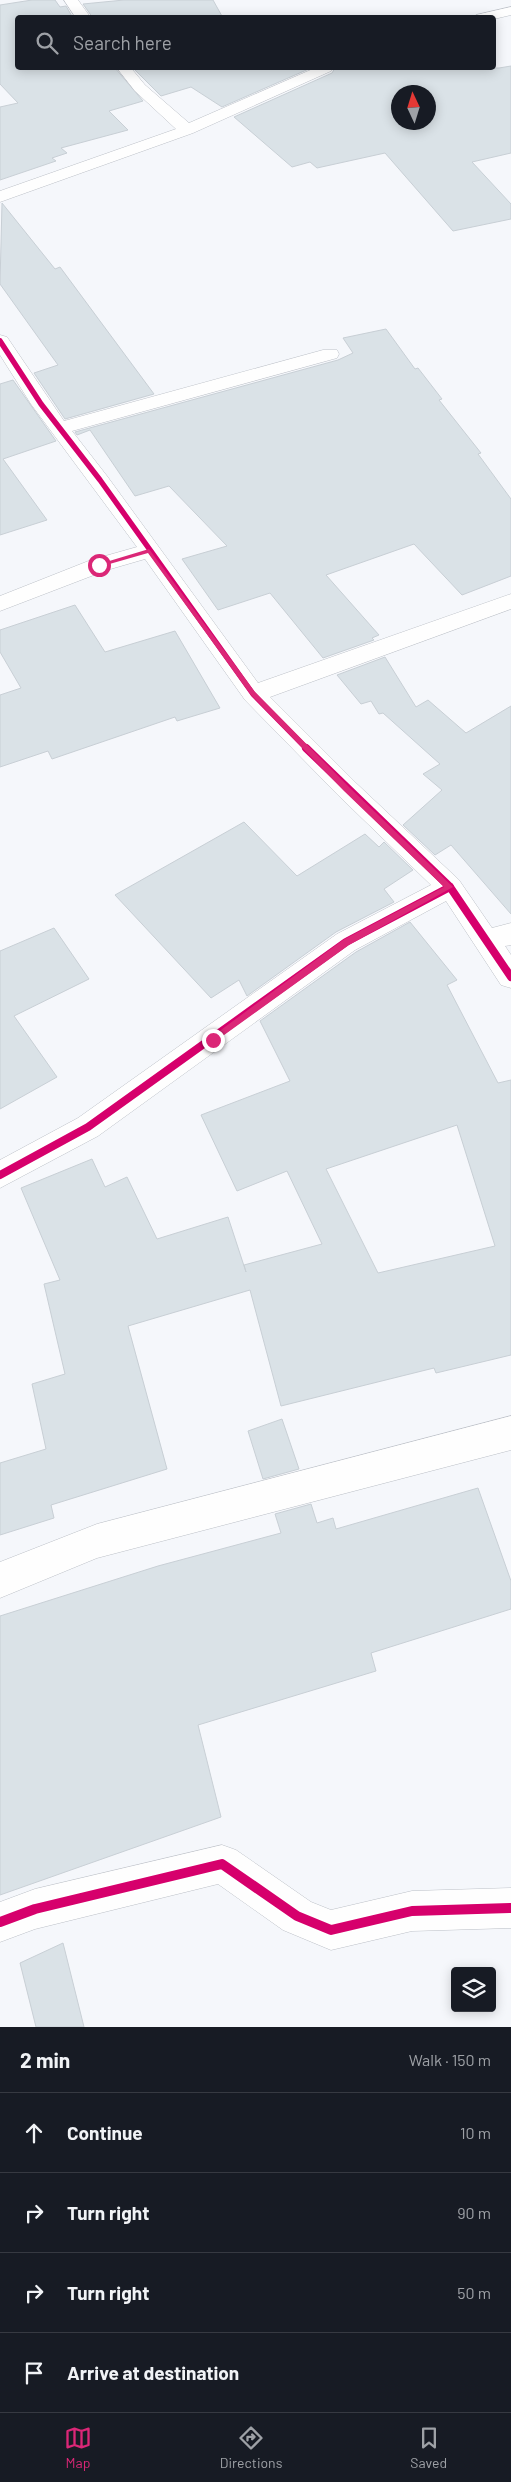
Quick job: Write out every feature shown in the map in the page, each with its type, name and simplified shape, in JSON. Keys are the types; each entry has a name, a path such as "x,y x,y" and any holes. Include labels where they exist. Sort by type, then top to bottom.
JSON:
{"street":[{"path":"71,0 82,15"},
{"path":"494,15 511,11"},
{"path":"126,70 140,88 187,130"},
{"path":"1,195 187,130 322,70"},
{"path":"0,341 41,404 100,480 253,694 347,789 450,887 511,978"},
{"path":"60,428 330,354"},
{"path":"0,604 99,565 149,551"},
{"path":"253,694 511,601"},
{"path":"0,1175 88,1127 346,942 450,887"},
{"path":"486,940 511,934"},
{"path":"0,1580 97,1542 511,1433"},
{"path":"0,1922 35,1909 222,1864 297,1916 331,1930 412,1911 511,1908"}],"building":[{"path":"32,0 55,0 60,7 66,6 71,15 15,15 15,70 117,70 143,101 109,111 128,130 61,148 67,153 52,158 56,161 0,180 0,107 18,103 0,84 0,5"},
{"path":"124,0 213,0 221,15 91,15 83,4"},
{"path":"511,66 511,153 472,162 511,204 511,219 453,231 385,153 317,168 310,162 292,167 234,117 332,73 334,70 496,70 496,68"},
{"path":"135,70 306,70 222,107 191,87 161,96"},
{"path":"2,203 55,269 60,267 154,394 65,419 34,373 58,365 0,284"},
{"path":"386,329 415,369 418,368 442,399 439,400 481,453 478,454 511,499 511,576 462,595 414,544 326,575 379,635 372,638 374,640 323,658 270,593 218,610 182,559 227,546 169,486 135,496 90,430 77,435 75,432 338,360 353,353 343,338"},
{"path":"13,380 56,441 3,459 47,520 0,535 0,384"},
{"path":"75,605 105,652 175,631 220,708 177,721 175,717 52,759 48,751 0,767 0,695 21,688 0,652 0,630"},
{"path":"385,657 416,707 428,700 466,733 511,706 511,914 451,845 435,855 403,825 442,790 423,774 440,764 383,713 379,714 371,701 361,704 337,675"},
{"path":"244,822 297,876 365,834 379,847 384,842 413,870 384,889 394,902 336,932 247,996 239,980 211,998 115,895"},
{"path":"410,922 457,980 447,985 498,1083 511,1080 511,1355 436,1373 434,1368 281,1406 250,1290 128,1326 167,1469 51,1505 54,1518 0,1535 0,1463 46,1449 32,1384 65,1374 44,1284 60,1280 21,1188 92,1159 105,1187 127,1177 157,1239 228,1217 246,1272 244,1265 322,1244 287,1171 237,1191 201,1115 290,1081 260,1021 356,952","holes":["457,1125 495,1246 378,1273 326,1169"]},
{"path":"54,928 89,979 14,1016 57,1077 0,1109 0,951"},
{"path":"282,1419 299,1469 263,1479 248,1431"},
{"path":"478,1488 511,1581 511,1609 371,1653 376,1671 198,1725 221,1817 0,1895 0,1616 158,1566 281,1533 275,1514 311,1504 317,1523 333,1518 336,1529"},
{"path":"63,1943 84,2027 36,2027 20,1963"}],"cycle path":[{"path":"0,341 41,404 100,480 253,694 347,789 450,887 511,977"},
{"path":"0,1175 88,1127 346,942 450,887"},
{"path":"0,1922 35,1909 222,1864 297,1916 331,1930 412,1911 511,1908"}],"route":[{"path":"99,565 149,551 253,694 347,789 450,887 346,942 213,1040"}]}
